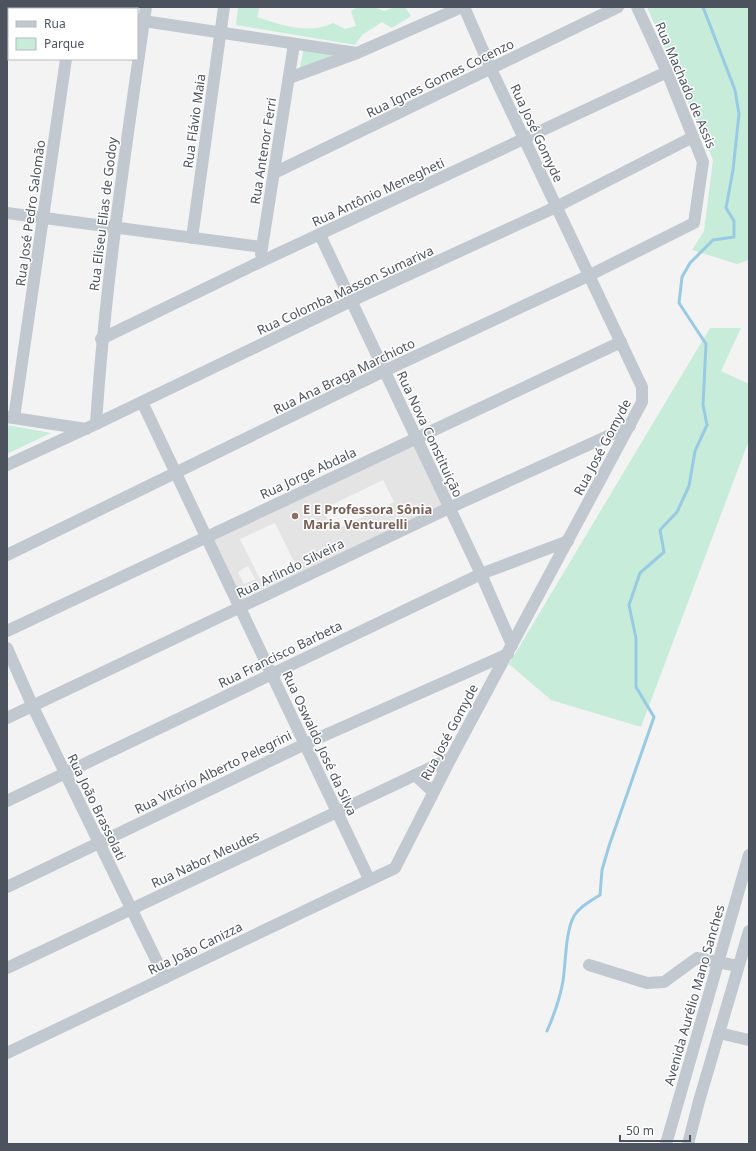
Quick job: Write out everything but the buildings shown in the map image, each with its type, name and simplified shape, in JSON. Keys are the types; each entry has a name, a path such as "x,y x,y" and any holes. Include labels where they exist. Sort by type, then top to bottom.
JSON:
{"street":[{"name":"Rua Eliseu Elias de Godoy","path":"138,37 140,20 146,7"},
{"name":"Rua Flávio Maia","path":"192,238 224,7"},
{"path":"289,78 357,53 463,7"},
{"name":"Rua José Gomyde","path":"395,868 450,758 630,426 642,402 643,394 642,387 590,275 490,69 463,7"},
{"name":"Rua Ignes Gomes Cocenzo","path":"274,173 618,7"},
{"name":"Rua Machado de Assis","path":"638,7 667,72 703,162 694,223"},
{"path":"140,20 357,53"},
{"name":"Rua Antenor Ferri","path":"260,262 294,44"},
{"name":"Rua José Pedro Salomão","path":"10,417 43,218 66,60"},
{"name":"Rua Eliseu Elias de Godoy","path":"91,427 135,60"},
{"name":"Rua Antônio Menegheti","path":"101,339 260,262 667,72"},
{"name":"Rua Colomba Masson Sumariva","path":"7,465 91,427 351,301 556,207 694,138"},
{"path":"7,213 262,247"},
{"name":"Rua Ana Braga Marchioto","path":"7,555 384,371 590,275 694,223"},
{"name":"Rua Nova Constituição","path":"320,235 481,574 510,649"},
{"name":"Rua Jorge Abdala","path":"7,631 621,342"},
{"name":"Rua Oswaldo José da Silva","path":"142,402 369,879"},
{"path":"10,417 91,427"},
{"name":"Rua Arlindo Silveira","path":"7,718 33,707 449,508 630,426"},
{"name":"Rua Francisco Barbeta","path":"7,801 481,574 568,541"},
{"name":"Rua João Brassolati","path":"7,648 65,774 165,978"},
{"name":"Rua Vitório Alberto Pelegrini","path":"7,887 305,744 476,668 510,649"},
{"path":"476,668 493,681"},
{"name":"Rua Nabor Meudes","path":"7,968 450,758"},
{"path":"414,775 433,792"},
{"name":"Avenida Aurélio Mano Sanches","path":"666,1144 749,855"},
{"name":"Rua João Canizza","path":"7,1053 369,879 395,868"},
{"path":"688,1144 718,1033 749,932"},
{"path":"589,965 647,983 664,982 697,958 738,966"},
{"path":"718,1033 749,1040"}],"shaded area":[{"name":"E E Professora Sônia Maria Venturelli","path":"416,443 445,505 240,600 212,541","holes":["383,480 394,502 333,531 323,509","275,523 295,564 261,581 240,539","248,566 255,579 244,584 238,572"]}],"green space":[{"path":"238,7 260,7 257,17 295,28 324,27 333,23 345,29 356,26 351,11 358,7 372,7 384,11 395,7 405,7 411,16 392,28 382,22 362,35 355,45 236,25"},
{"path":"647,7 749,7 749,260 737,264 692,250 704,231 713,160"},
{"path":"304,48 336,54 299,71"},
{"path":"710,328 741,328 721,371 749,384 749,440 641,727 551,700 509,664"},
{"path":"7,425 51,433 7,454"}],"waterway":[{"path":"547,1031 562,987 567,939 571,923 579,909 600,895 602,870 609,846 654,717 636,687 636,638 629,605 640,573 664,552 660,530 677,512 689,486 695,451 707,425 703,405 706,344 679,303 682,277 690,263 713,240 734,237 734,221 726,208 733,170 739,114 735,90 703,7"}],"place":[{"name":"E E Professora Sônia Maria Venturelli","path":"295,516"}]}
